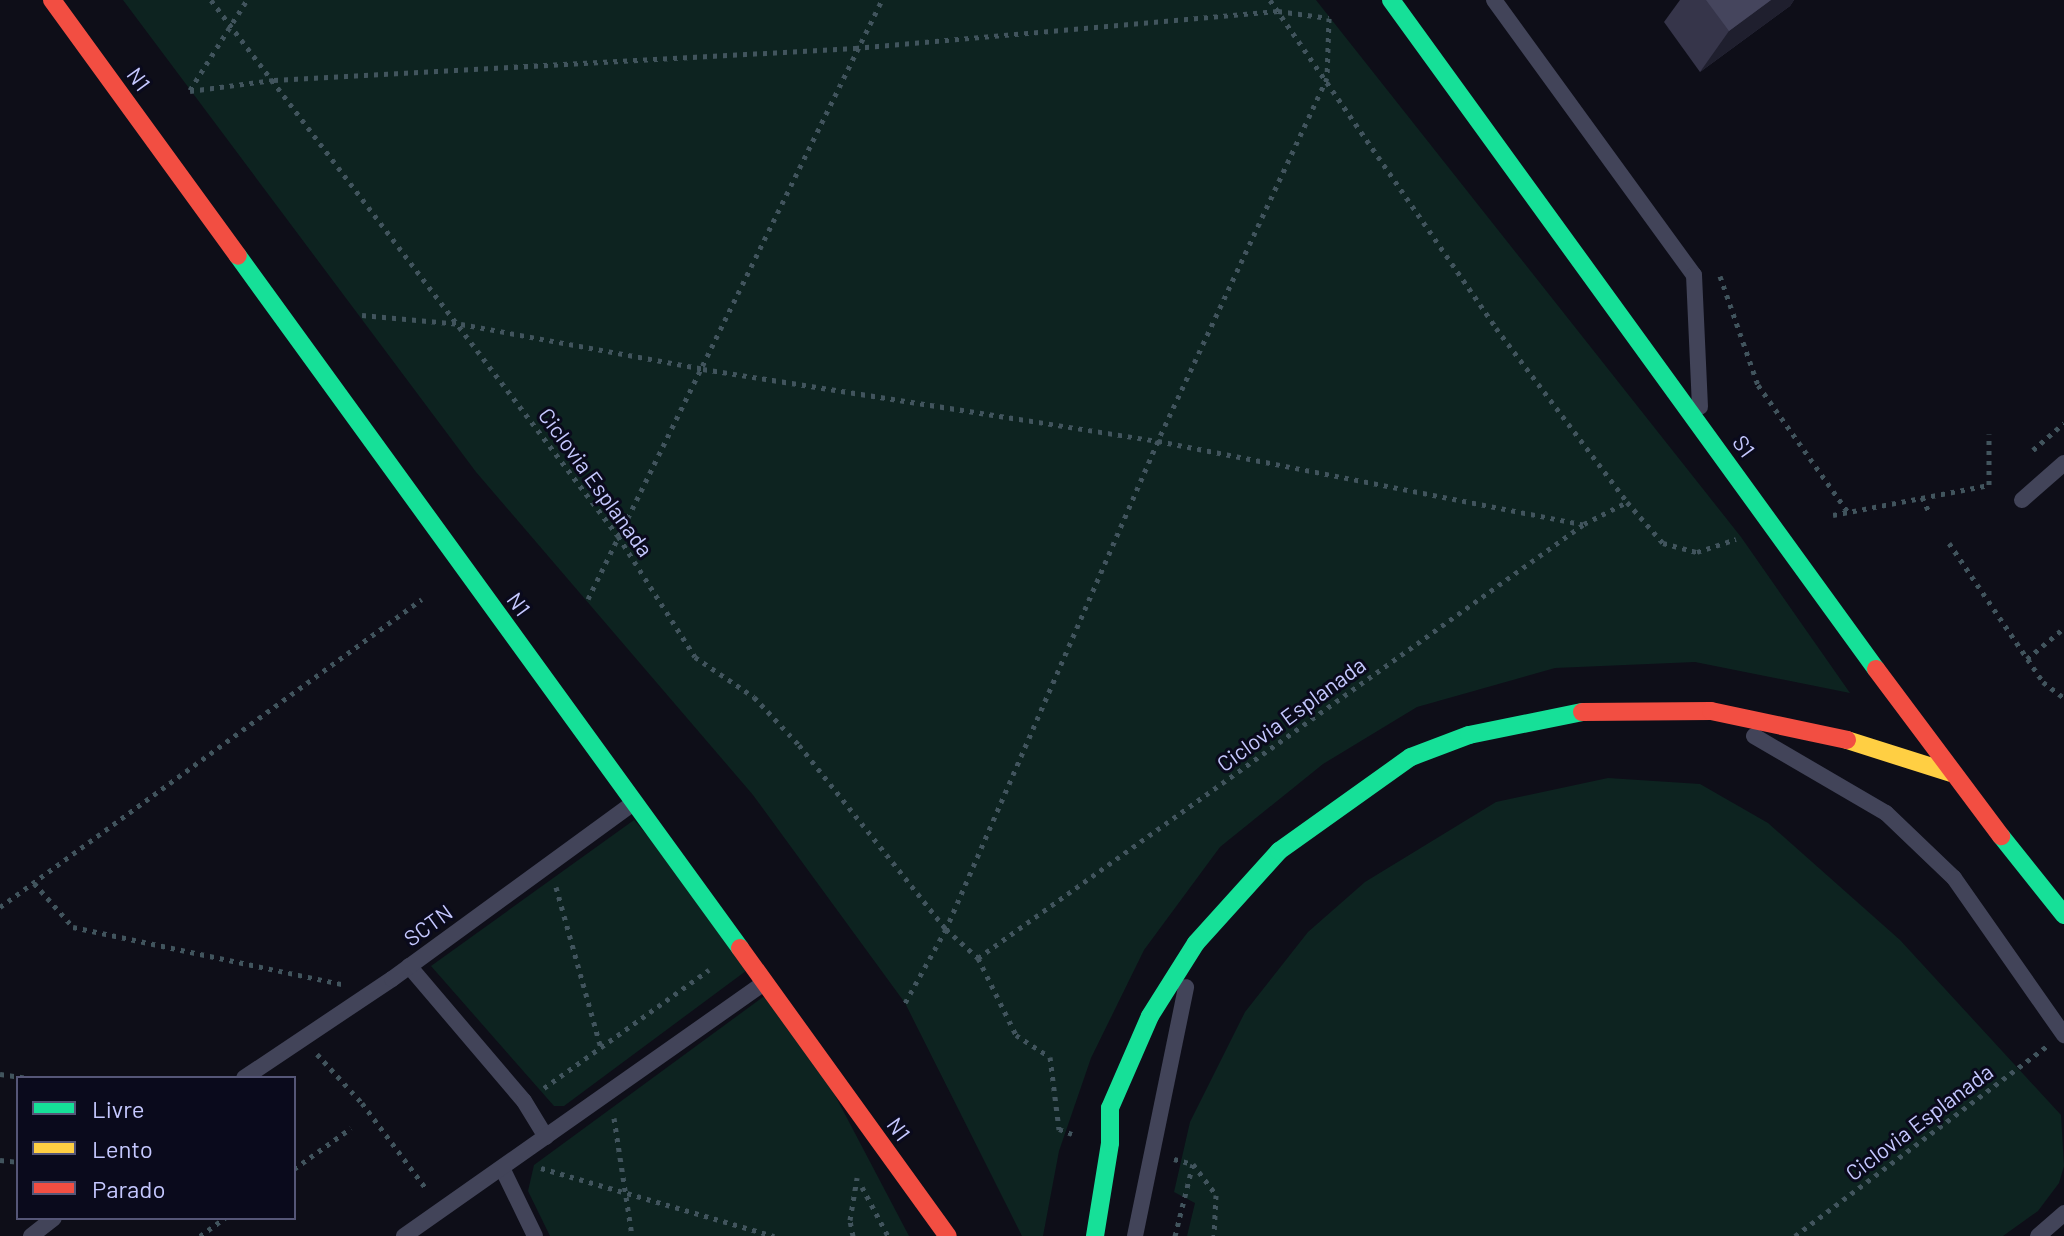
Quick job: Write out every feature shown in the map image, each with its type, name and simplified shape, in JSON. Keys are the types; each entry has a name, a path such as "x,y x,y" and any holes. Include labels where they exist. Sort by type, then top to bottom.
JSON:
{"highway":[{"name":"N1","path":"52,0 948,1236"},
{"name":"S1","path":"1391,0 1951,773 2064,915"},
{"path":"1095,1236 1110,1143 1110,1108 1150,1016 1196,943 1279,851 1411,757 1469,735 1562,712 1711,711 1871,745 1951,773"}],"lane":[{"path":"1494,0 1694,275 1702,429"},
{"path":"2022,500 2064,463"},
{"path":"1711,711 1886,813 1954,878 2064,1035"},
{"name":"SCTN","path":"247,1076 409,966 633,803"},
{"path":"1135,1236 1196,943"},
{"path":"409,966 524,1101 546,1137"},
{"path":"413,1234 752,987 765,984"},
{"path":"503,1170 535,1236"},
{"path":"2038,1236 2064,1213"},
{"path":"31,1236 51,1220"}],"path":[{"name":"Ciclovia Esplanada","path":"211,0 461,324 618,536 695,657 754,697 799,745 946,929 978,958 1016,1035 1050,1057 1059,1129 1072,1134"},
{"path":"247,0 190,91 274,80 855,48 1278,11 1329,18 1327,78 1158,441 946,929 905,1003"},
{"path":"588,599 703,369 855,48 882,0"},
{"path":"1270,0 1327,78 1496,328 1627,502 1663,543 1697,552 1777,532"},
{"path":"362,315 461,324 703,369 1158,441 1584,524"},
{"path":"2033,450 2064,423"},
{"path":"1833,515 1989,485 1989,434"},
{"path":"1922,497 1929,512"},
{"name":"Ciclovia Esplanada","path":"978,958 1584,524 1627,502"},
{"path":"1949,543 2027,659 2064,698"},
{"path":"0,907 422,599"},
{"path":"2027,659 2064,628"},
{"path":"554,878 601,1048"},
{"path":"34,883 73,927 342,984"},
{"path":"544,1088 717,965"},
{"name":"Ciclovia Esplanada","path":"1795,1236 2064,1035"},
{"path":"314,1050 362,1103 427,1190"},
{"path":"612,1108 632,1236"},
{"path":"296,1168 351,1128"},
{"path":"1175,1236 1193,1164 1216,1195 1214,1236"},
{"path":"534,1165 774,1236"},
{"path":"853,1236 850,1220 857,1178"},
{"path":"200,1236 222,1220"}],"green space":[{"path":"123,0 1316,0 1741,537 1850,693 1695,662 1555,668 1417,707 1323,764 1220,847 1144,950 1091,1058 1059,1151 1043,1236 1022,1236 905,1003 753,795 476,472"},
{"path":"1608,778 1700,784 1768,823 1900,940 2061,1115 2064,1166 2059,1183 2038,1211 2003,1236 1187,1236 1195,1203 1174,1192 1190,1122 1245,1012 1308,932 1365,882 1496,802"},
{"path":"634,820 758,962 564,1106 554,1106 431,966"},
{"path":"763,997 787,1004 909,1236 550,1236 528,1191 534,1165"}],"building":[{"path":"1706,0 1771,0 1729,31"}],"traffic: fast":[{"path":"1391,0 1876,669"},
{"path":"238,256 740,948"},
{"path":"1095,1236 1110,1143 1110,1108 1150,1016 1196,943 1279,851 1411,757 1469,735 1582,712"},
{"path":"2001,836 2064,915"}],"traffic: slow":[{"path":"1847,740 1951,773"}],"traffic: jam":[{"path":"52,0 238,256"},
{"path":"1876,669 2001,836"},
{"path":"1582,712 1711,711 1847,740"},
{"path":"740,948 948,1236"}]}
